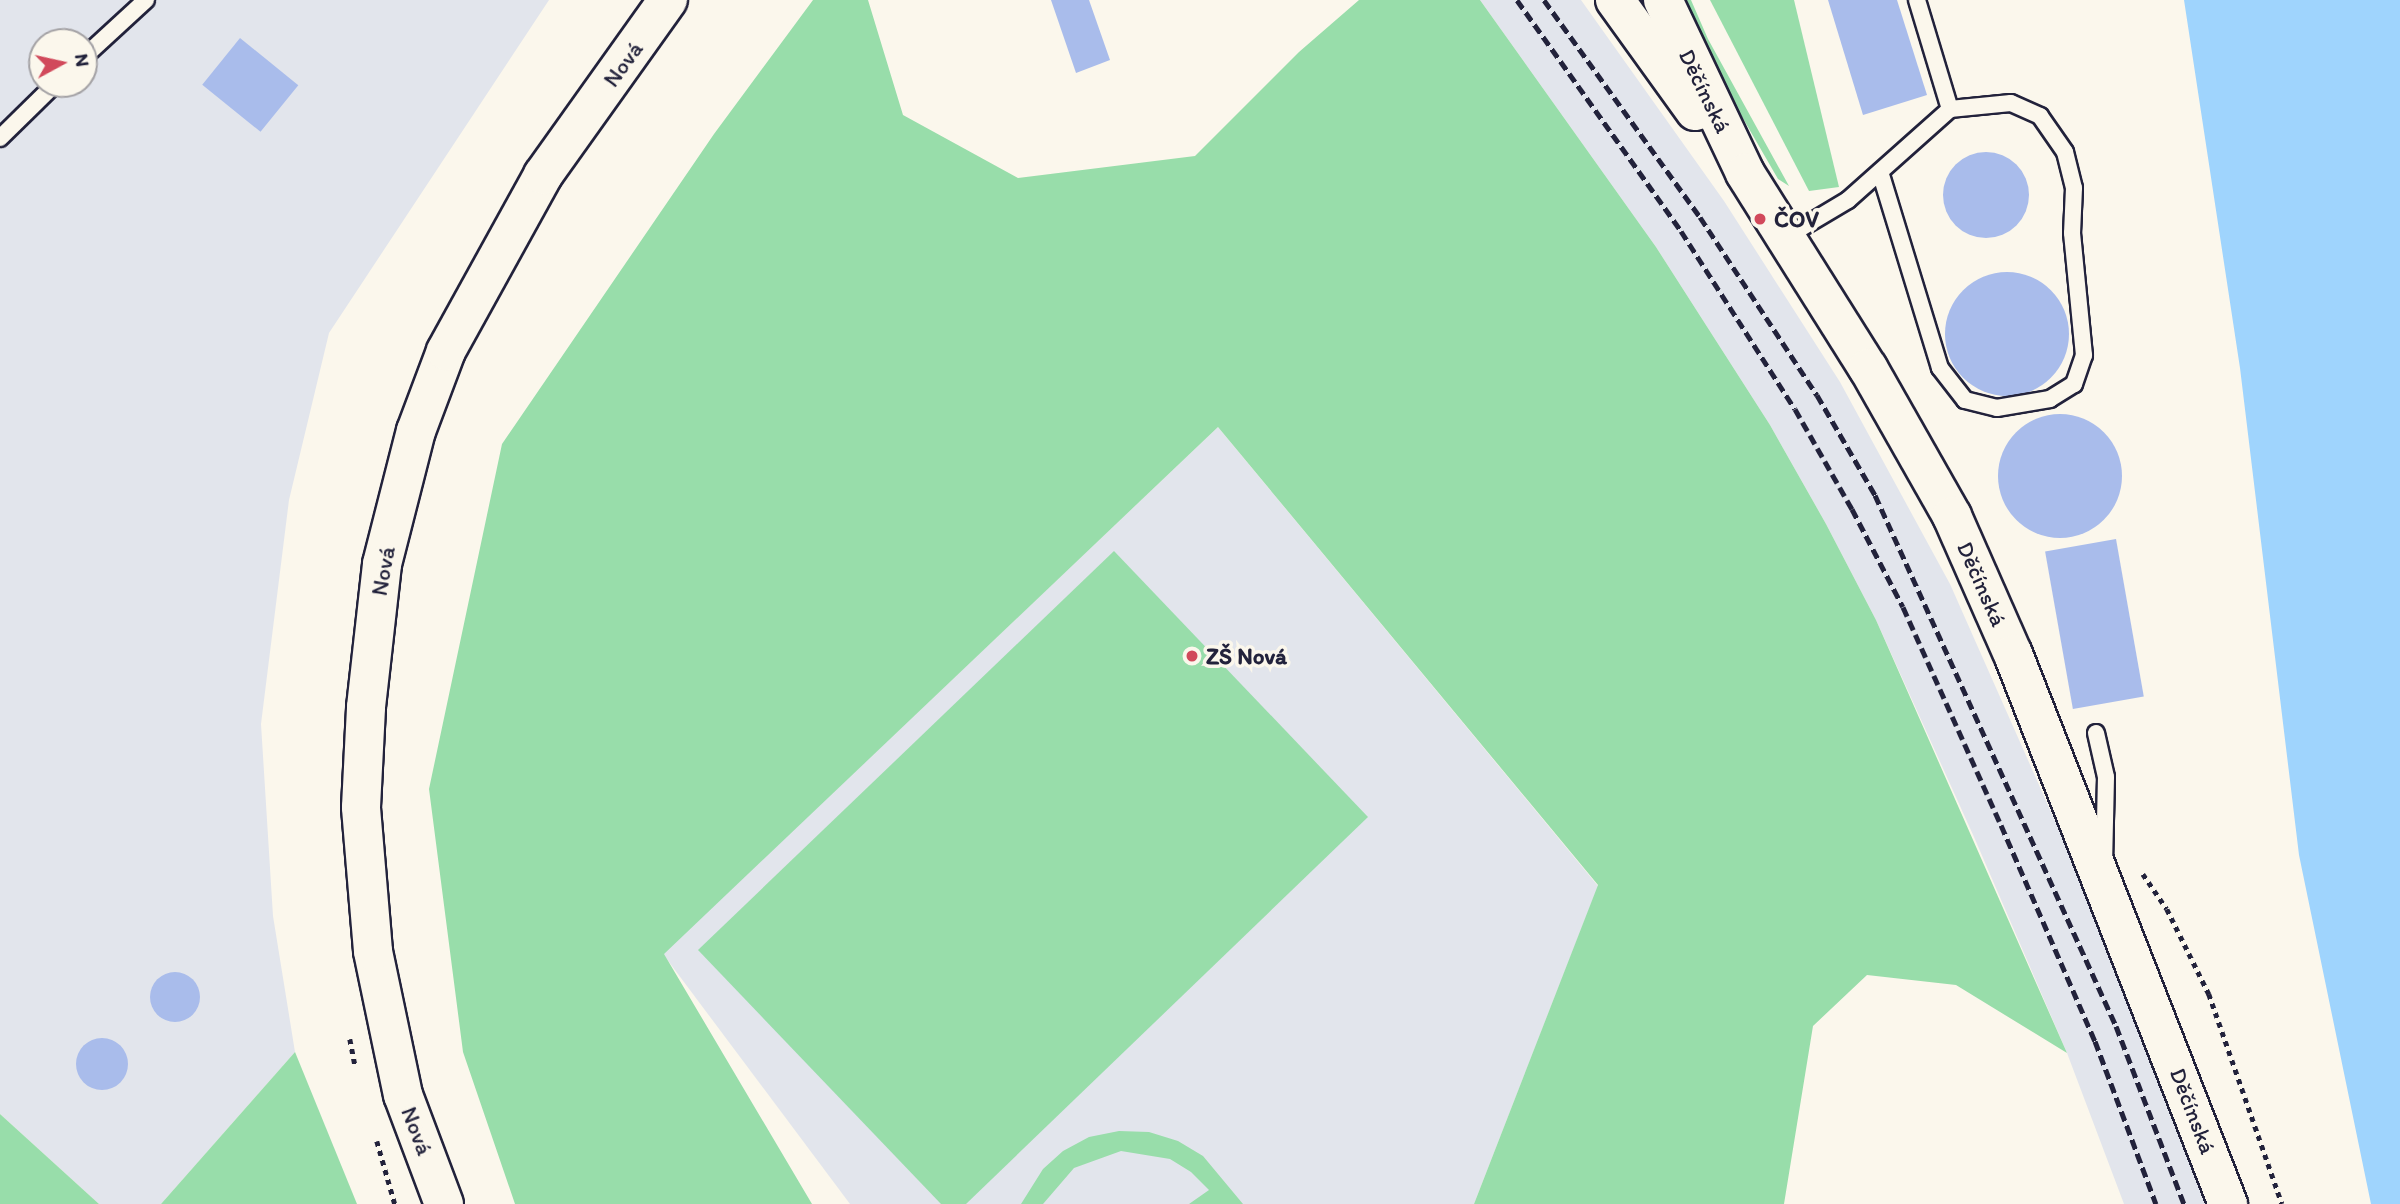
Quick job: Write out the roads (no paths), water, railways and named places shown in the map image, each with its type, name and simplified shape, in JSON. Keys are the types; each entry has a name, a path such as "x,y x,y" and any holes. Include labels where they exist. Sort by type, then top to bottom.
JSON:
{"main road":[{"name":"Nová","path":"444,1204 403,1095 373,951 361,807 366,706 382,564 416,431 446,351 543,174 668,0"},
{"path":"1615,0 1745,173"},
{"name":"Děčínská","path":"1663,0 1745,173 1868,368 1952,516 2013,654 2228,1204"}],"lane":[{"path":"98,44 146,0"},
{"path":"1917,0 1950,109"},
{"path":"0,138 41,98"},
{"path":"1786,237 1848,201 1880,172 1950,109 2011,103 2040,116 2065,152 2074,188 2072,233 2084,329 2084,355 2074,384 2050,399 1997,408 1965,400 1940,368 1880,172"},
{"path":"2096,733 2107,802 2102,881"}],"water":[{"path":"2184,0 2400,0 2400,1204 2371,1204 2299,855 2240,368"}],"railway":[{"path":"1517,0 1681,231 1795,409 1852,509 1903,607 2001,825 2095,1041 2156,1204"},
{"path":"1544,0 1700,217 1817,395 1875,495 2116,1026 2184,1204"}],"place":[{"name":"ČOV","path":"1760,219"},
{"name":"ZŠ Nová","path":"1192,656"}]}
